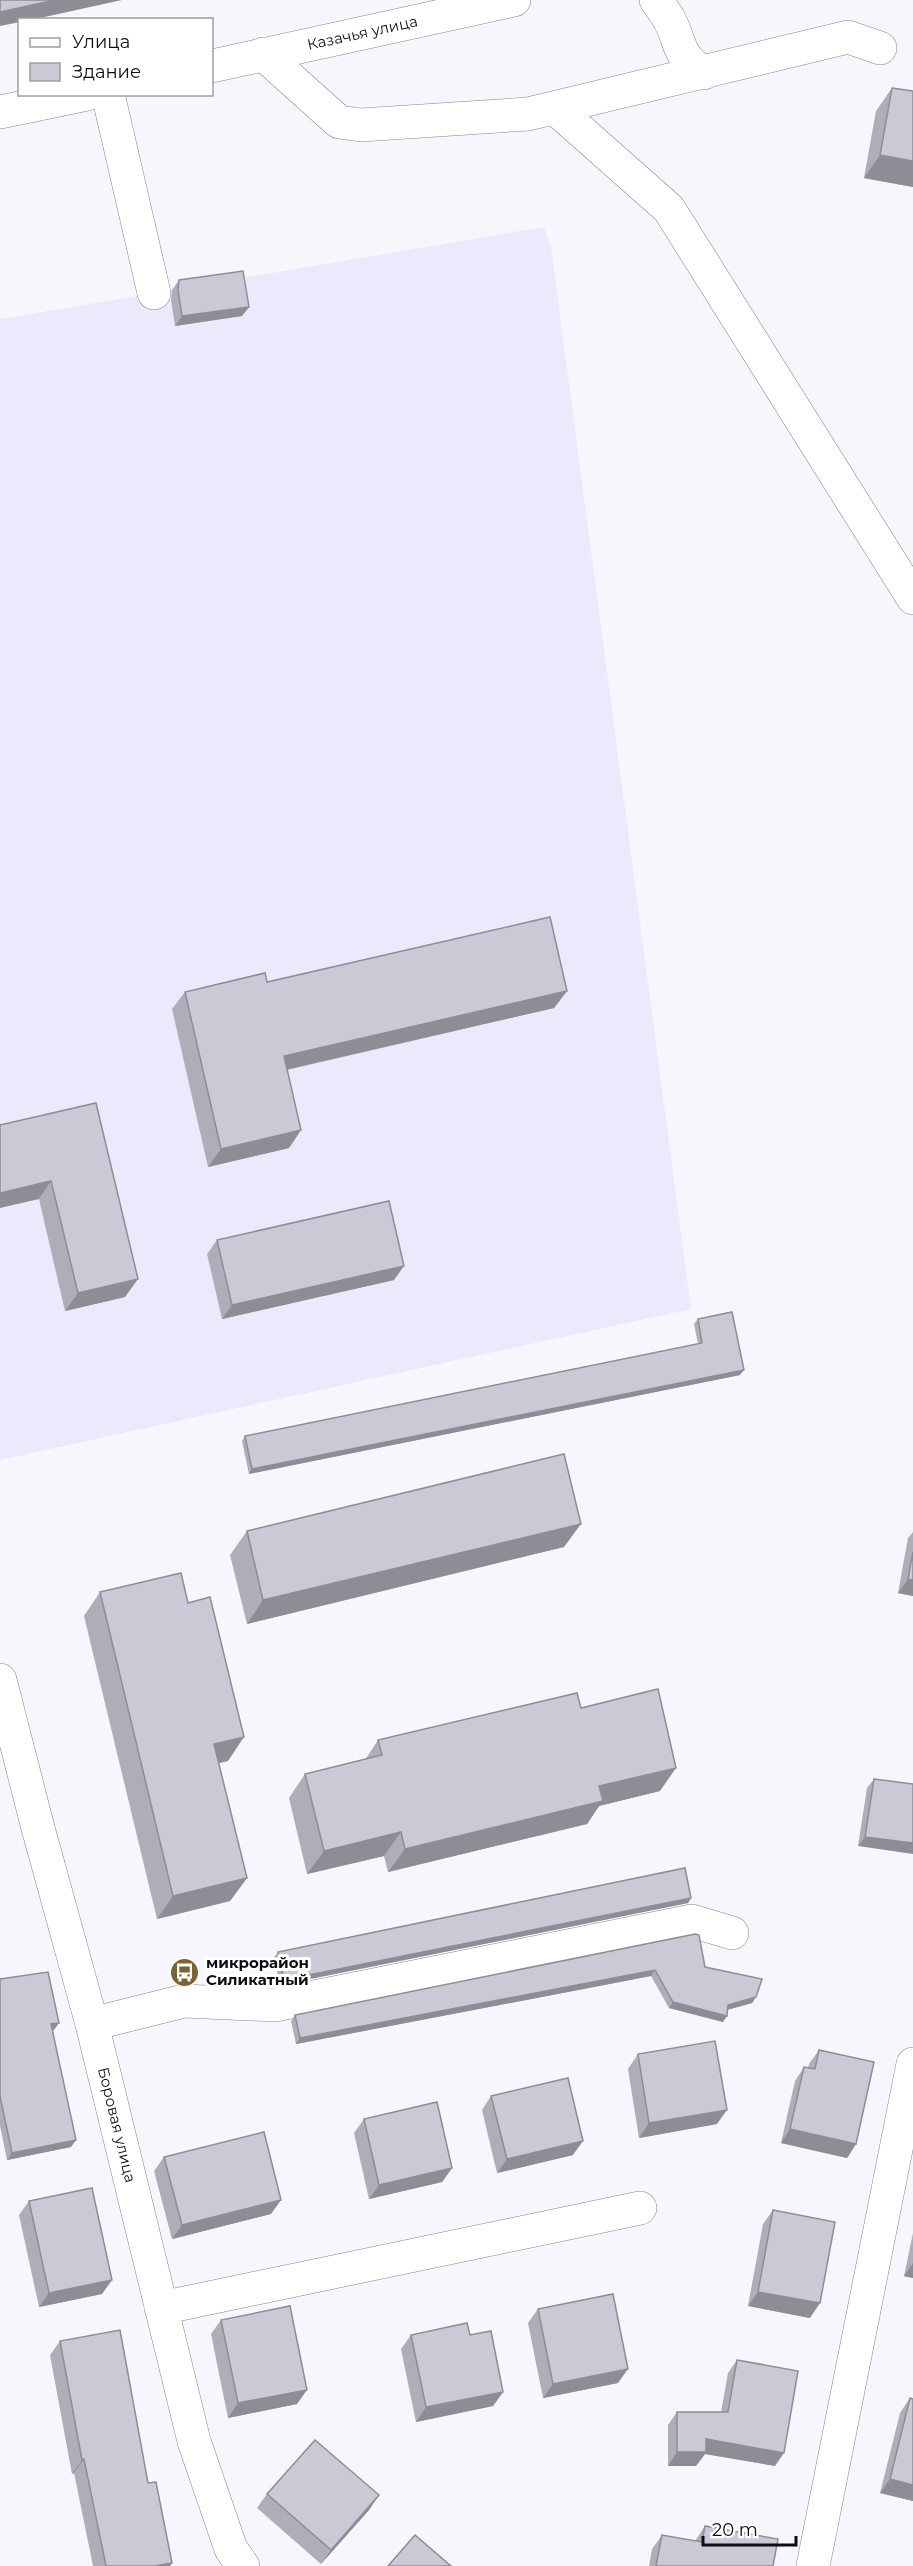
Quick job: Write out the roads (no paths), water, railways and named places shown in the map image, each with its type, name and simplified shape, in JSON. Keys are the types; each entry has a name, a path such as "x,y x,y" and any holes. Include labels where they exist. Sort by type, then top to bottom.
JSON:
{"street":[{"name":"Казачья улица","path":"213,66 514,0"},
{"path":"656,0 670,21 678,47 691,64 704,73"},
{"path":"263,54 339,122 361,125 528,114 556,109 848,37 880,48"},
{"path":"0,112 77,96"},
{"path":"108,96 154,293"},
{"path":"556,109 669,209 913,598"},
{"name":"Боровая улица","path":"0,1680 92,2024 194,2441 231,2549 243,2566"},
{"path":"92,2024 184,2001 275,2005 692,1921 732,1933"},
{"path":"813,2566 913,2064"},
{"path":"161,2308 640,2208"}],"place":[{"name":"микрорайон Силикатный","path":"185,1972"}]}
